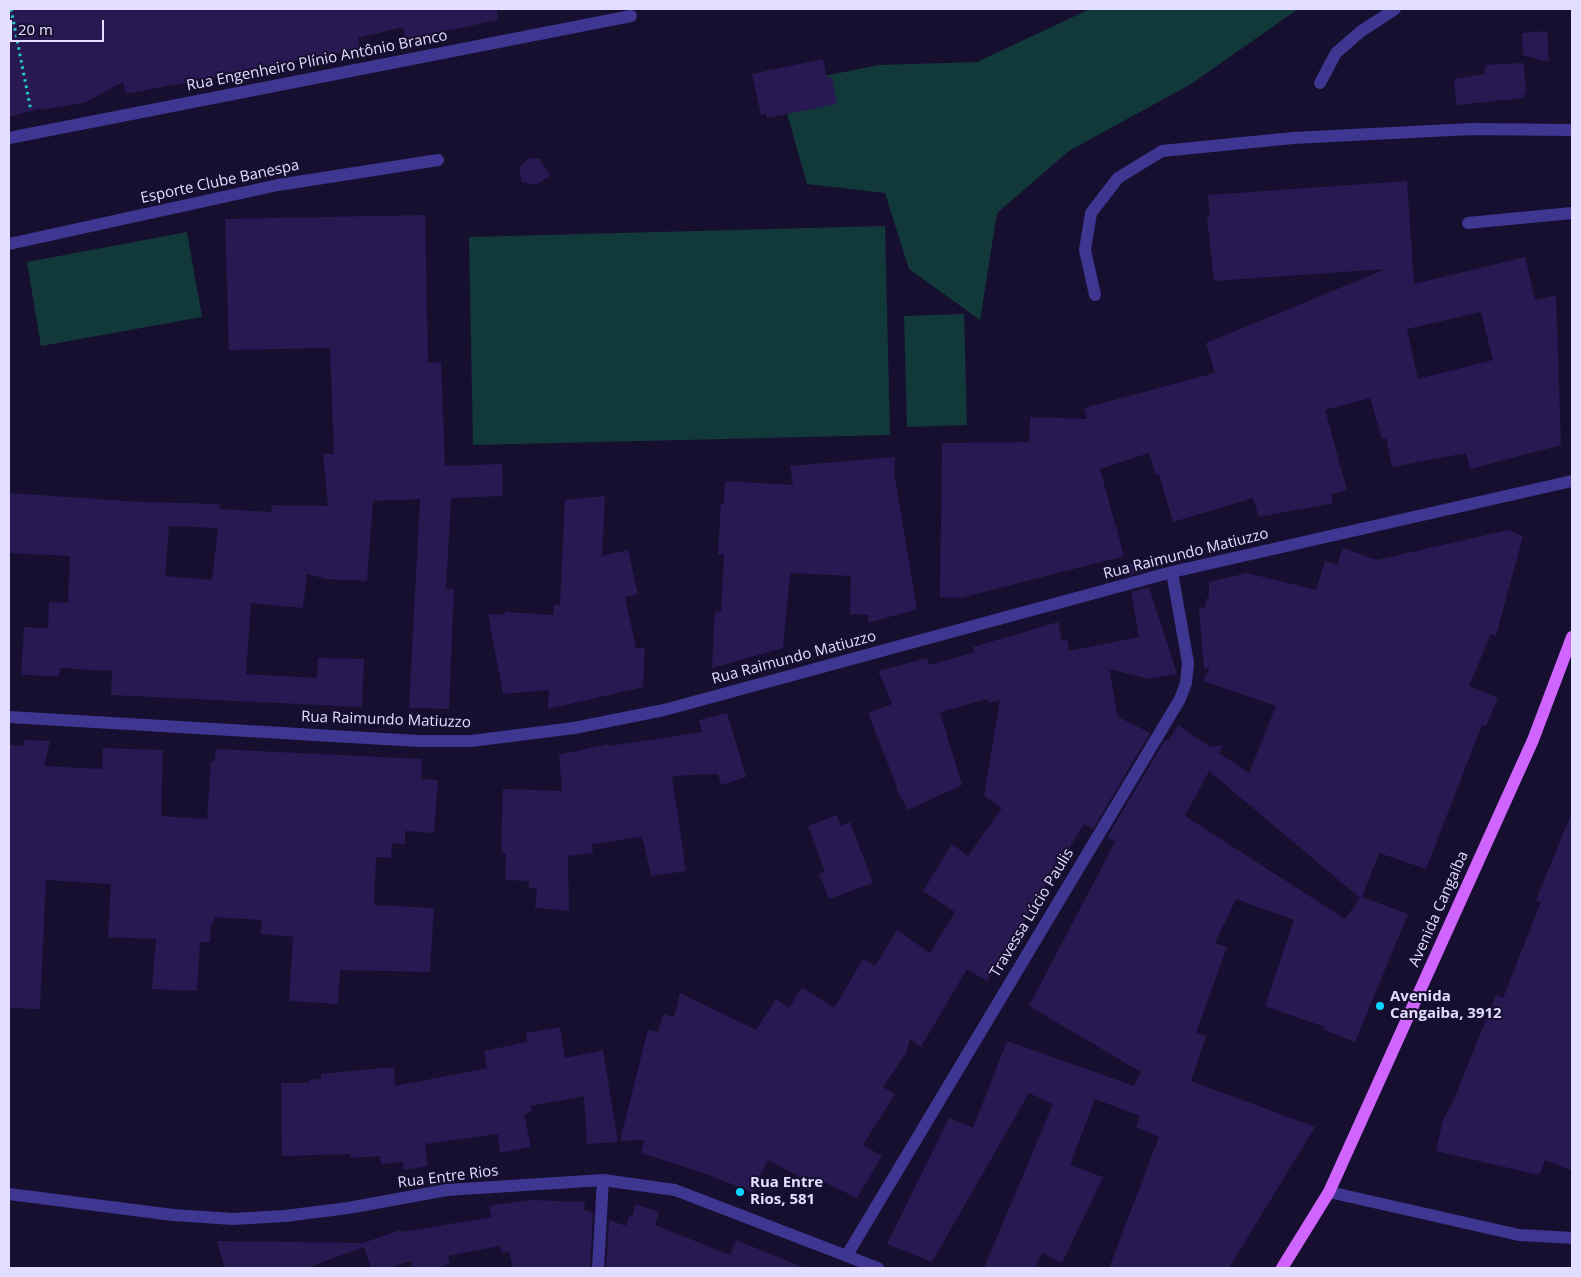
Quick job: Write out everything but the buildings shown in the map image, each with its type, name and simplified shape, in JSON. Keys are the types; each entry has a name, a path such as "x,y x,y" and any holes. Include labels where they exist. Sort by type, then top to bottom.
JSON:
{"main road":[{"name":"Avenida Cangaíba","path":"1282,1268 1329,1192 1533,740 1572,637"}],"street":[{"path":"1320,83 1336,53 1360,32 1395,9"},
{"name":"Rua Engenheiro Plínio Antônio Branco","path":"9,138 631,16"},
{"path":"1095,295 1084,250 1091,212 1118,178 1162,151 1303,138 1470,130 1572,130"},
{"name":"Esporte Clube Banespa","path":"9,244 278,185 438,160"},
{"path":"1468,223 1572,213"},
{"name":"Rua Raimundo Matiuzzo","path":"9,716 418,741 481,740 574,728 664,710 1172,572 1572,481"},
{"name":"Travessa Lúcio Paulis","path":"847,1255 1180,699 1186,682 1188,663 1172,572"},
{"path":"598,1268 603,1180"},
{"name":"Rua Entre Rios","path":"9,1194 173,1215 234,1219 285,1216 348,1208 448,1190 603,1180 675,1190 878,1268"},
{"path":"1329,1192 1519,1235 1572,1238"}],"path":[{"path":"11,9 35,133"}],"green space":[{"path":"1090,9 1298,9 1191,84 1069,151 997,213 980,320 909,269 885,193 807,184 779,85 879,65 977,62"},
{"path":"885,226 890,435 473,445 469,237"},
{"path":"187,232 202,317 41,346 27,262"},
{"path":"964,314 967,425 907,427 904,316"}],"place":[{"name":"Avenida Cangaiba, 3912","path":"1380,1006"},
{"name":"Rua Entre Rios, 581","path":"740,1192"}]}
